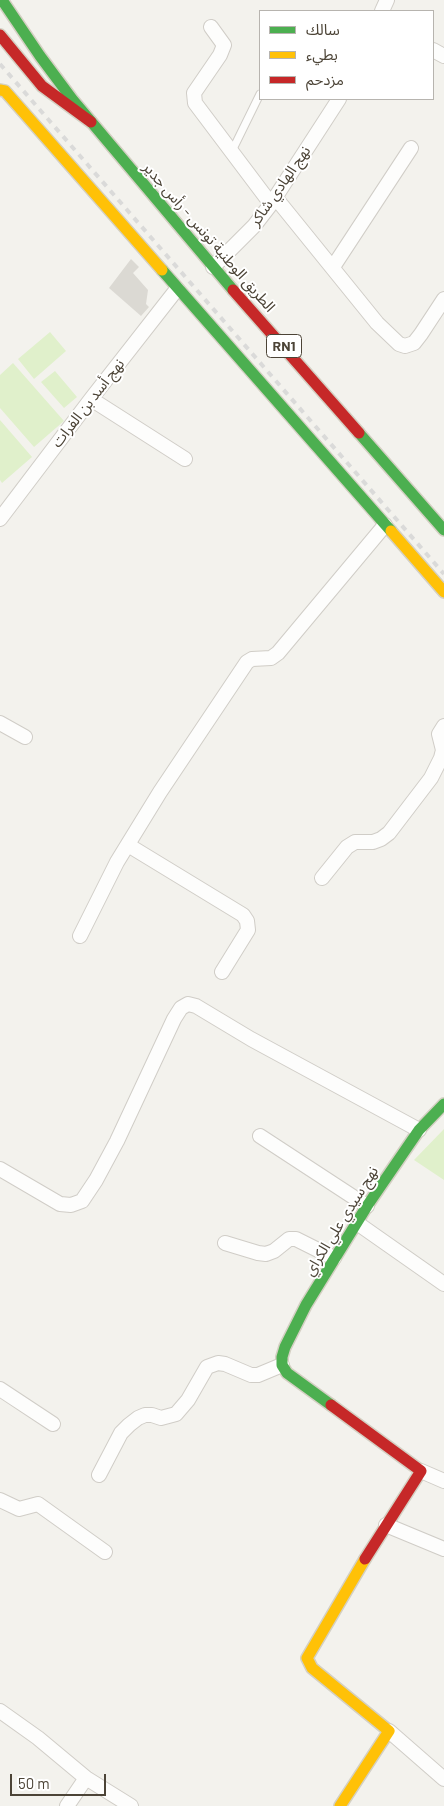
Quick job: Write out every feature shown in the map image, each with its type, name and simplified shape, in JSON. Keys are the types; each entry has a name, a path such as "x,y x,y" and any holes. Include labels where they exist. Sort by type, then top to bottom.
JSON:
{"main road":[{"name":"الطريق الوطنية تونس - رأس جدير","path":"2,0 53,75 91,122 213,267 444,530"},
{"path":"0,35 42,86 91,122"},
{"path":"2,89 444,592"},
{"name":"نهج سيدي علي الكراي","path":"282,1365 284,1347 334,1258 419,1130 444,1104"},
{"path":"282,1365 287,1372 421,1471 361,1565 307,1658 312,1668 389,1731 340,1806"}],"street":[{"path":"211,26 224,45 220,55 194,93 195,103 273,201 333,267 377,323 399,344 405,346 414,343 444,299"},
{"name":"نهج الهادي شاكر","path":"213,267 254,226 273,201 337,100"},
{"path":"333,267 411,148"},
{"name":"نهج أسد بن الفرات","path":"0,519 91,398 177,289"},
{"path":"91,398 185,459"},
{"path":"80,936 128,845 160,792 247,662 252,658 271,658 278,653 385,524"},
{"path":"0,723 25,737"},
{"path":"322,878 347,847 354,842 373,842 389,833 434,771 441,758 442,745 439,734 444,726"},
{"path":"128,845 243,915 247,921 248,930 222,972"},
{"path":"0,1169 60,1204 71,1205 82,1201 96,1180 174,1019 181,1008 188,1004 196,1006 251,1039 419,1130"},
{"path":"260,1136 367,1206"},
{"path":"356,1223 444,1284"},
{"path":"225,1243 266,1254 274,1251 289,1240 296,1239 334,1258"},
{"path":"99,1475 121,1433 128,1425 145,1415 162,1418 176,1414 188,1400 207,1367 218,1363 225,1364 251,1375 258,1375 282,1365"},
{"path":"0,1389 53,1424"},
{"path":"421,1471 444,1481"},
{"path":"0,1500 19,1509 38,1504 106,1552"},
{"path":"386,1525 444,1549"},
{"path":"0,1711 38,1738 86,1778 131,1806"},
{"path":"389,1731 444,1779"},
{"path":"67,1806 86,1778"}],"lane":[{"path":"232,151 259,96"}],"green space":[{"path":"50,332 66,351 34,379 18,359"},
{"path":"13,363 64,421 34,447 0,408 0,375"},
{"path":"55,371 77,397 64,408 41,382"},
{"path":"0,420 32,457 2,483 0,480"},
{"path":"444,1129 444,1180 414,1160"}],"building":[{"path":"131,259 139,267 133,273 148,290 146,304 149,307 141,316 109,288"}],"railway":[{"path":"0,64 444,574"}],"traffic: fast":[{"path":"2,0 72,99 233,290"},
{"path":"162,270 391,531"},
{"path":"359,433 444,530"},
{"path":"331,1405 287,1373 282,1365 285,1347 306,1305 367,1206 419,1130 444,1104"}],"traffic: slow":[{"path":"0,90 5,91 162,270"},
{"path":"391,531 444,592"},
{"path":"340,1806 389,1731 312,1668 307,1658 365,1559"}],"traffic: jam":[{"path":"0,35 42,86 91,122"},
{"path":"233,290 359,433"},
{"path":"331,1405 421,1471 365,1559"}]}
